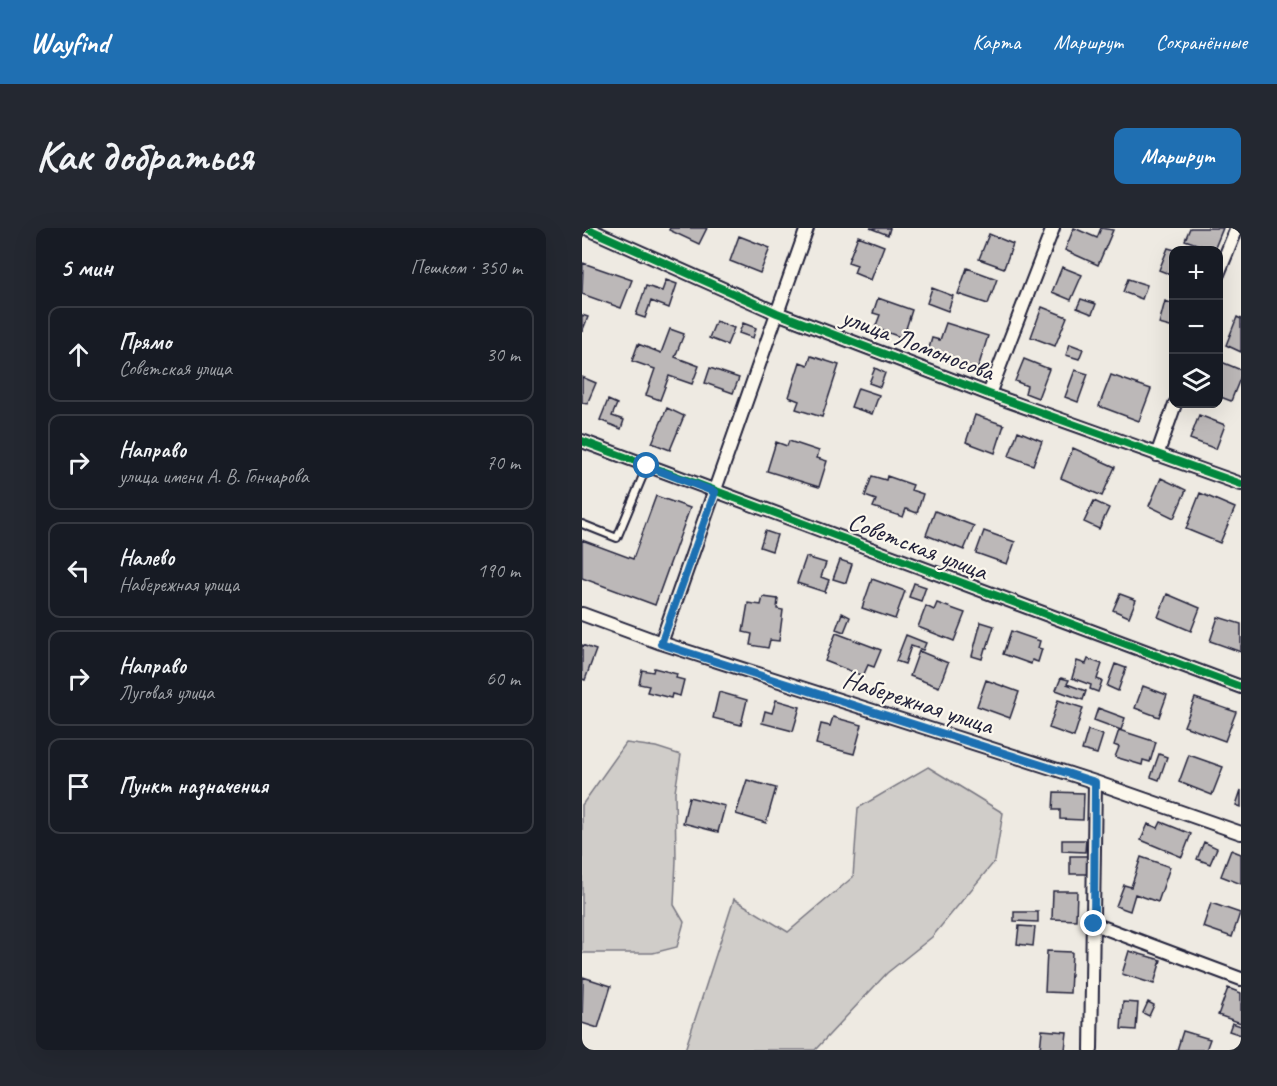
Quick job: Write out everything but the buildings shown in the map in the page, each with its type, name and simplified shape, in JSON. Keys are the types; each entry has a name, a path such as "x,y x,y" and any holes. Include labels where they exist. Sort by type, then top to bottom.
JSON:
{"street":[{"name":"улица Ломоносова","path":"586,228 777,313 989,394 1241,484"},
{"path":"661,644 807,228"},
{"path":"989,394 1053,228"},
{"path":"1223,262 1237,228"},
{"path":"1157,455 1174,408"},
{"name":"Советская улица","path":"582,441 1241,687"},
{"name":"Набережная улица","path":"582,614 661,644 1095,782 1241,833"},
{"path":"1091,1050 1095,782"},
{"path":"1094,924 1241,979"}],"lane":[{"path":"582,524 617,538 647,466"}],"shaded area":[{"path":"626,743 656,747 681,755 675,792 674,905 684,922 677,947 653,953 582,953 582,805"},
{"path":"928,767 1003,813 995,861 932,937 887,973 815,1050 685,1050 734,899 788,932 853,877 858,808"}],"cycle path":[{"path":"586,228 777,313 989,394 1241,484"},
{"path":"582,441 1241,687"}],"route":[{"path":"647,466 715,492 661,644 1095,782 1094,924"}]}
